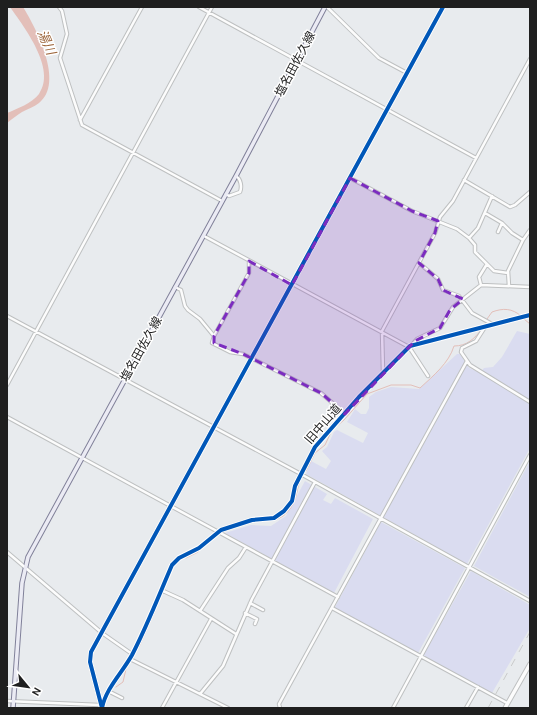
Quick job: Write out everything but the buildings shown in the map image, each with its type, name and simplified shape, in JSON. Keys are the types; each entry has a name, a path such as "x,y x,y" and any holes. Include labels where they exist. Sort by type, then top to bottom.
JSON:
{"main road":[{"name":"塩名田佐久線","path":"13,708 22,583 24,568 32,550 236,176 296,60 326,7"}],"street":[{"path":"59,7 62,11 67,34 60,58 80,121 84,126 133,154 222,201"},
{"path":"80,121 142,7"},
{"path":"198,7 476,158"},
{"path":"7,385 212,7"},
{"path":"326,7 379,58 407,73"},
{"path":"7,701 101,707 90,662 91,652 252,360 443,7"},
{"path":"383,372 382,333 435,233 438,221 450,205 530,59"},
{"path":"226,194 229,196 240,192 241,185 239,178 236,176"},
{"path":"350,178 412,211 450,225 470,238 475,245 475,252 494,271 508,273"},
{"path":"464,180 510,207 515,205 530,192"},
{"path":"470,238 478,228 492,196"},
{"path":"485,213 502,223 512,233 523,240"},
{"path":"498,232 502,223"},
{"path":"509,286 510,274 508,273 523,240 530,230"},
{"path":"203,236 409,347 428,376"},
{"path":"249,261 249,273 212,341 214,344 230,352 243,354 252,360 320,393 345,414"},
{"path":"419,263 438,279 443,290 455,294 463,299 470,311 492,324"},
{"path":"481,285 479,276 487,264"},
{"path":"412,345 417,339 440,328 450,310 481,285 530,287"},
{"path":"175,286 181,290 185,306 188,310 200,319 214,336"},
{"name":"旧中山道","path":"101,707 108,691 130,659 174,562 199,548 219,532 252,520 277,517 290,504 301,475 315,447 359,397 409,347 530,315"},
{"path":"7,316 315,482 530,601"},
{"path":"485,327 476,341 462,348 461,351 470,365 530,402"},
{"path":"280,708 279,704 467,361"},
{"path":"7,416 338,597"},
{"path":"393,708 530,455"},
{"path":"200,694 223,666 250,603 315,482"},
{"path":"200,611 228,568 239,558 246,547"},
{"path":"7,552 102,633 132,654"},
{"path":"160,590 183,600 236,634"},
{"path":"250,603 263,610"},
{"path":"332,608 508,704"},
{"path":"245,613 257,619 254,624"},
{"path":"162,708 211,619"},
{"path":"130,659 228,708"},
{"path":"505,708 530,664"},
{"path":"466,708 478,687"},
{"path":"108,691 122,698"}],"highlighted area":[{"path":"350,178 412,211 438,221 435,233 419,263 438,279 443,290 463,299 450,310 440,328 415,341 345,414 321,393 243,354 214,343 214,336 249,273 249,261 292,285"}],"shaded area":[{"name":"湯川","path":"10,7 23,7 35,28 46,55 49,69 49,83 46,94 39,103 20,113 7,123 7,113 20,108 39,94 43,84 44,73 41,61 30,37"},
{"path":"517,331 530,334 530,448 467,564 306,474 311,461 326,469 331,461 322,451 327,447 334,432 337,430 363,443 368,433 347,422 355,409 361,414 366,414 369,408 369,397 376,392 391,387 419,389 457,354 460,354 469,368 480,373 484,368 493,367 502,357"},
{"path":"530,461 530,597 474,566"},
{"path":"305,481 327,494 323,500 331,504 335,498 373,519 334,593 225,533 251,525 271,526 286,516"},
{"path":"381,522 465,568 418,653 334,609"},
{"path":"471,571 530,605 530,628 492,693 423,656"}],"waterway":[{"path":"487,319 492,312 504,309 514,311 521,316"},
{"path":"524,319 530,324"},
{"path":"306,471 315,453 325,445 332,430 344,420 367,394 391,385 411,385 420,388 444,364 454,346 463,345 470,341 482,329"},
{"path":"223,532 239,525 256,521 273,520 281,517 293,504 300,480"},
{"path":"213,538 219,534"},
{"path":"186,558 198,552 205,545"},
{"path":"139,647 155,611"},
{"path":"116,687 123,682 126,669"}],"railway":[{"path":"488,708 530,632"}],"cycle path":[{"path":"102,708 90,662 91,652 443,7"},
{"path":"102,708 107,694 132,655 148,622 172,565 179,558 199,548 221,530 252,520 274,518 284,511 292,501 295,486 315,447 359,397 410,346 530,315"}]}
